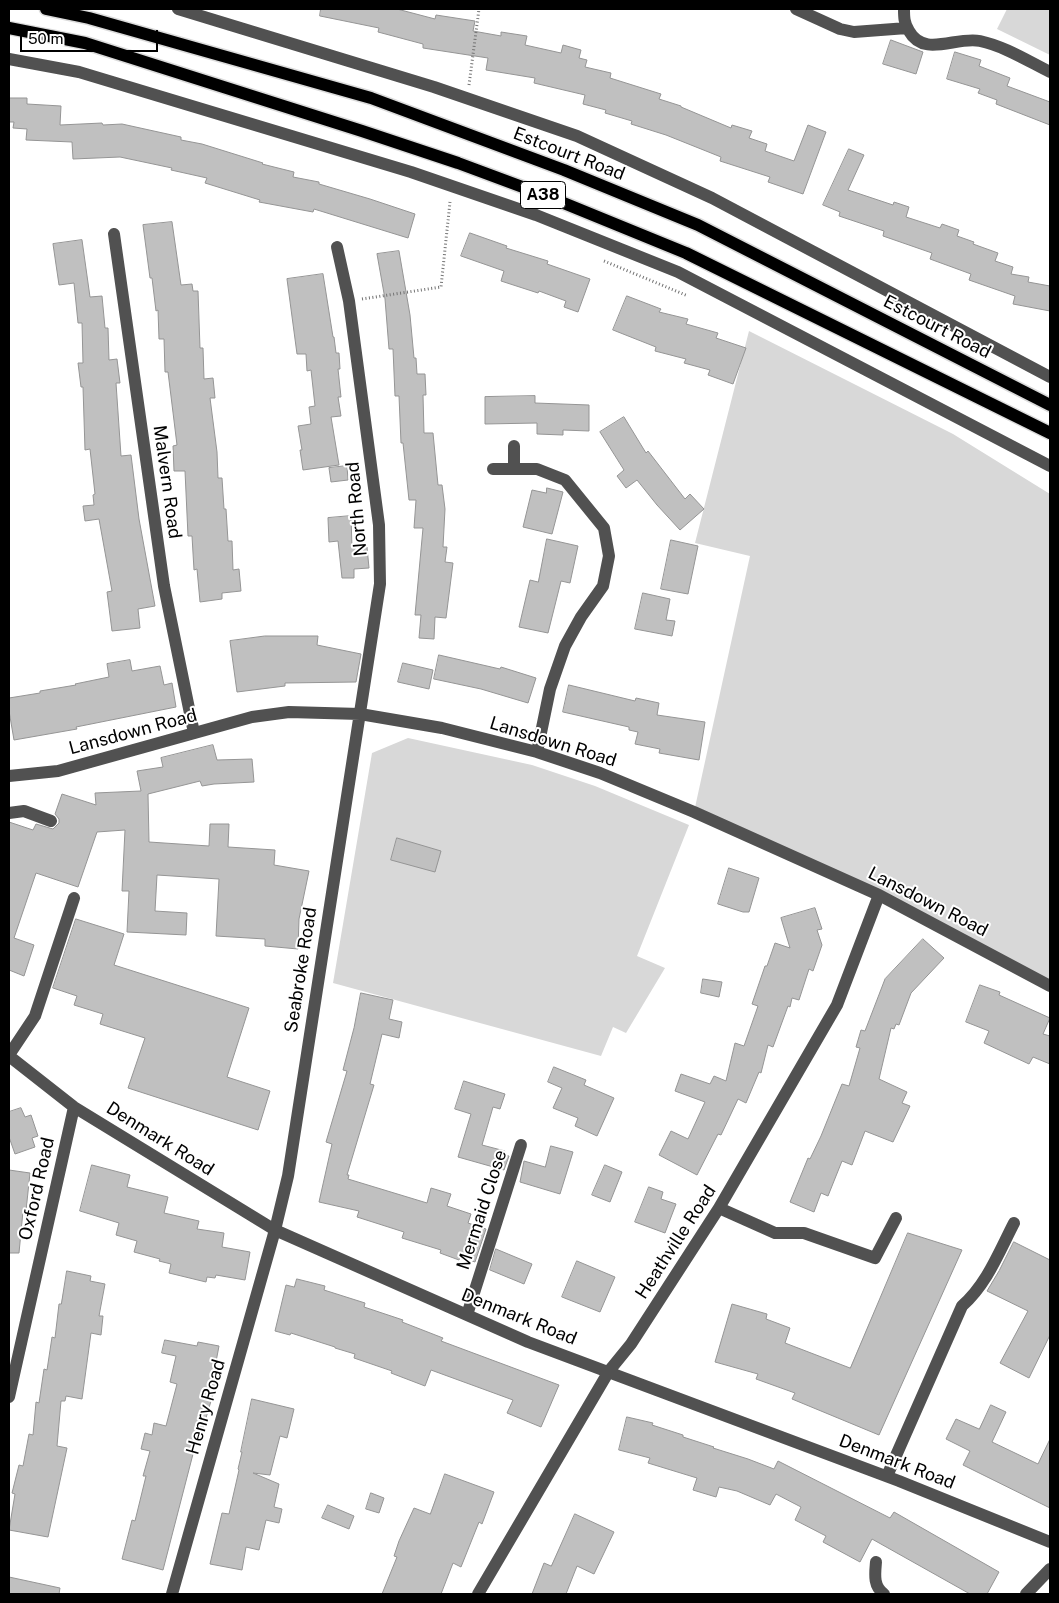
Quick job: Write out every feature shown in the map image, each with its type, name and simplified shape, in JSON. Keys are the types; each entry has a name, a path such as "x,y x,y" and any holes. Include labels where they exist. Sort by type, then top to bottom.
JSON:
{"main road":[{"name":"Estcourt Road","path":"46,9 89,18 371,98 573,174 698,225 1050,405"},
{"name":"A38","path":"9,28 85,43 458,163 544,195 686,253 1050,433"}],"street":[{"name":"Estcourt Road","path":"178,9 468,98 576,136 712,198 1050,377"},
{"path":"796,9 840,29 854,32 907,28"},
{"path":"904,9 903,19 912,38 926,44 978,40 1050,72"},
{"path":"9,59 79,72 401,169 536,214 678,272 1050,466"},
{"path":"536,214 544,195"},
{"name":"Malvern Road","path":"114,234 164,586 194,733"},
{"name":"North Road","path":"337,247 349,301 379,525 380,584 360,714"},
{"path":"514,446 514,469"},
{"path":"493,469 537,469 564,480 604,528 609,556 603,586 581,617 562,654 550,689 537,752"},
{"name":"Lansdown Road","path":"9,776 58,771 252,717 289,712 360,714 442,728 537,752 600,773 694,812 879,895 1050,986"},
{"name":"Seabroke Road","path":"274,1230 288,1176 360,714"},
{"path":"9,813 24,811 51,821"},
{"name":"Heathville Road","path":"478,1594 609,1371 631,1344 719,1208 836,1005 879,895"},
{"path":"9,1055 35,1016 74,898"},
{"name":"Denmark Road","path":"9,1055 74,1106 274,1230 528,1342 887,1476 1050,1542"},
{"name":"Oxford Road","path":"9,1397 10,1383 74,1106"},
{"name":"Mermaid Close","path":"468,1315 522,1145"},
{"path":"719,1208 775,1233 804,1233 875,1258 896,1218"},
{"path":"887,1476 962,1306 986,1278 1014,1222"},
{"name":"Henry Road","path":"172,1594 274,1230"},
{"path":"876,1562 875,1579 878,1588 884,1594"},
{"path":"1026,1594 1050,1569"}],"path":[{"path":"468,98 479,9"},
{"path":"349,301 442,287 451,186"},
{"path":"601,260 696,300"}],"shaded area":[{"path":"1007,9 1050,9 1050,55 997,29"},
{"path":"749,331 953,434 1050,494 1050,986 879,895 694,812 750,556 695,543"},
{"path":"408,738 532,765 595,786 689,825 637,956 665,968 626,1033 613,1027 601,1056 333,983 372,753"}],"building":[{"path":"321,9 397,9 435,19 436,15 475,21 473,31 501,36 501,32 527,36 525,45 561,53 563,45 581,50 579,58 587,60 585,67 611,73 610,78 661,94 659,99 681,106 731,128 732,125 752,131 749,138 767,144 765,151 794,161 808,125 826,132 803,194 768,182 770,177 720,161 721,157 666,135 631,124 632,121 605,113 606,110 583,104 585,95 534,83 535,78 486,70 488,58 423,48 423,44 378,32 379,28 320,16"},
{"path":"891,40 923,52 916,74 883,64"},
{"path":"955,52 981,60 979,66 1010,78 1007,86 1050,102 1050,125 996,104 997,100 978,93 980,89 947,79"},
{"path":"9,98 27,98 27,104 61,106 60,125 122,124 181,137 181,140 202,144 262,164 294,172 293,177 319,182 319,184 415,214 408,238 314,209 313,212 259,202 260,200 205,183 207,178 171,170 172,168 120,157 73,159 72,142 26,140 27,129 13,128 14,122 9,122"},
{"path":"849,149 864,155 848,190 893,205 894,202 909,207 906,217 940,228 942,224 959,230 957,236 998,253 995,261 1013,267 1011,274 1029,277 1028,282 1050,286 1050,311 1013,304 1015,296 969,280 971,274 930,259 932,253 883,236 884,231 839,216 840,212 823,205"},
{"path":"172,222 181,285 192,284 193,291 198,291 200,348 203,348 204,379 213,378 215,398 210,398 217,452 218,478 222,478 228,541 232,541 233,570 239,569 241,591 222,593 222,599 200,602 197,569 194,570 192,536 188,536 185,471 174,471 173,446 177,445 168,372 165,372 164,339 159,339 158,310 156,311 152,278 150,278 143,225"},
{"path":"470,233 507,246 506,248 548,261 547,264 590,279 578,312 564,307 566,301 539,291 538,293 501,281 504,271 461,256"},
{"path":"82,240 90,297 102,296 105,328 108,328 109,360 117,359 120,383 116,383 121,456 131,455 139,519 155,606 138,609 140,628 112,631 107,592 112,591 99,519 85,521 83,506 94,505 93,495 95,494 90,449 85,450 83,387 81,387 78,363 83,363 82,323 78,323 74,283 59,285 53,244"},
{"path":"399,251 410,315 417,374 425,374 426,395 423,395 424,433 433,433 438,485 442,485 445,509 443,547 447,547 445,562 453,563 446,618 435,617 434,639 419,638 421,615 415,615 423,528 414,528 416,500 409,500 403,443 401,443 399,396 395,396 393,349 389,349 385,299 377,254"},
{"path":"323,274 336,353 339,353 340,369 338,369 341,397 338,397 341,416 331,417 339,465 303,470 298,426 311,424 309,407 315,406 311,370 307,371 306,354 297,354 287,279"},
{"path":"627,296 661,309 659,312 688,319 686,324 718,333 716,338 746,348 733,384 708,375 710,370 684,363 686,359 655,351 656,347 613,330"},
{"path":"535,396 535,403 589,405 589,431 563,430 563,435 537,434 537,423 485,424 485,397"},
{"path":"624,417 646,453 648,451 685,499 690,494 704,509 680,530 637,480 626,488 617,476 624,470 600,432"},
{"path":"347,466 348,480 331,482 329,468"},
{"path":"547,488 563,492 552,534 523,527 532,490 546,493"},
{"path":"351,516 352,548 367,547 369,568 354,569 354,578 342,578 338,541 329,542 328,518"},
{"path":"547,539 578,546 570,583 561,581 548,633 519,627 530,580 538,582"},
{"path":"671,540 698,546 688,594 661,589"},
{"path":"643,593 670,599 666,620 675,621 672,636 635,629"},
{"path":"265,636 318,636 317,645 361,654 356,682 285,683 285,686 237,692 230,641"},
{"path":"439,655 500,669 501,667 536,678 528,703 481,689 434,679"},
{"path":"130,660 132,671 160,666 164,685 172,683 176,707 76,727 77,729 14,740 9,711 9,698 109,677 107,664"},
{"path":"403,663 433,670 429,689 398,682"},
{"path":"569,685 635,701 636,698 659,703 657,715 705,722 699,760 659,753 660,749 635,744 638,732 629,730 629,727 563,712"},
{"path":"213,745 217,760 252,759 254,782 202,786 200,781 148,794 149,842 209,846 210,824 229,824 228,847 275,850 274,865 309,871 299,919 298,949 265,946 265,939 216,936 219,879 157,875 155,911 187,913 186,935 127,932 129,891 122,891 125,830 97,832 78,887 36,873 14,938 34,945 24,976 9,970 9,822 33,830 36,824 53,829 59,823 59,819 55,814 62,794 96,805 95,793 141,791 137,771 163,767 161,758"},
{"path":"397,838 441,851 435,872 391,860"},
{"path":"729,868 759,878 749,912 718,904"},
{"path":"815,908 822,929 817,930 822,945 813,971 809,969 799,1000 792,998 773,1047 768,1045 761,1073 759,1072 746,1103 738,1099 721,1135 718,1134 697,1175 659,1155 671,1131 688,1139 705,1102 675,1091 681,1074 710,1084 714,1076 726,1081 735,1043 744,1046 758,1006 752,1004 775,943 790,948 781,918"},
{"path":"76,919 124,934 114,965 249,1008 227,1077 270,1091 258,1130 128,1088 145,1038 100,1024 103,1014 74,1005 77,996 53,988"},
{"path":"923,939 944,958 911,993 899,1025 896,1024 894,1029 891,1028 879,1079 907,1092 902,1103 910,1106 893,1142 865,1131 852,1165 842,1161 828,1196 821,1193 814,1212 790,1202 808,1158 810,1159 821,1136 842,1084 849,1086 860,1048 856,1047 861,1030 865,1031 885,979"},
{"path":"703,979 722,982 719,997 701,993"},
{"path":"980,985 1000,992 999,995 1050,1018 1043,1034 1050,1036 1050,1064 1033,1057 1029,1064 984,1043 989,1031 966,1022"},
{"path":"361,993 393,1000 389,1019 402,1022 399,1038 382,1034 370,1084 374,1085 347,1175 349,1175 348,1179 427,1203 431,1188 451,1194 447,1206 471,1214 468,1223 486,1229 475,1262 460,1257 459,1260 440,1253 441,1250 402,1238 404,1232 357,1217 359,1211 319,1202 332,1144 326,1142 347,1071 343,1070"},
{"path":"554,1067 586,1080 584,1085 614,1098 597,1136 575,1126 578,1118 553,1108 562,1088 548,1082"},
{"path":"464,1081 505,1094 500,1109 493,1107 482,1145 505,1151 503,1155 509,1156 504,1170 458,1157 471,1114 455,1109"},
{"path":"21,1108 25,1117 31,1115 38,1136 32,1138 35,1147 15,1154 9,1137 9,1112"},
{"path":"551,1146 573,1152 560,1194 520,1182 524,1161 545,1167"},
{"path":"92,1165 130,1175 127,1187 168,1197 164,1213 199,1221 197,1229 224,1233 222,1247 250,1252 245,1280 216,1275 215,1278 207,1277 206,1282 169,1273 171,1264 134,1252 137,1241 116,1235 119,1223 80,1211"},
{"path":"605,1165 622,1172 610,1202 592,1195"},
{"path":"9,1170 30,1173 26,1211 23,1211 19,1253 9,1253"},
{"path":"649,1187 663,1192 661,1199 676,1204 665,1233 635,1222"},
{"path":"908,1233 962,1250 879,1435 792,1399 795,1393 756,1379 758,1374 715,1362 732,1304 767,1314 766,1319 790,1328 785,1343 850,1368"},
{"path":"1014,1242 1050,1260 1050,1335 1029,1378 1000,1363 1028,1311 987,1291"},
{"path":"496,1249 532,1264 524,1284 490,1270"},
{"path":"577,1261 615,1277 600,1312 562,1297"},
{"path":"67,1271 91,1276 90,1281 105,1284 99,1316 103,1316 101,1335 91,1333 82,1399 66,1396 65,1401 61,1401 57,1446 67,1448 48,1537 9,1530 15,1494 12,1493 19,1465 23,1466 29,1434 33,1435 36,1402 39,1403 44,1369 47,1370 52,1337 55,1338 59,1304 61,1304"},
{"path":"297,1279 325,1286 324,1290 365,1303 364,1307 403,1320 402,1322 443,1338 441,1341 559,1385 541,1427 507,1413 513,1400 431,1370 425,1386 391,1373 392,1371 354,1358 355,1354 291,1333 290,1335 275,1331 286,1285 294,1287"},
{"path":"165,1340 197,1346 198,1342 219,1346 215,1367 218,1368 214,1391 203,1428 200,1427 163,1570 122,1559 132,1520 135,1521 146,1476 143,1476 150,1451 141,1449 145,1433 152,1435 154,1423 166,1426 177,1384 170,1382 176,1356 162,1353"},
{"path":"252,1399 294,1409 287,1438 280,1436 270,1475 253,1473 279,1484 274,1507 282,1509 279,1523 266,1520 259,1550 246,1547 242,1570 210,1564 222,1513 229,1514"},
{"path":"991,1405 1006,1412 992,1442 1038,1464 1050,1439 1050,1508 963,1465 970,1451 946,1439 956,1419 979,1429"},
{"path":"627,1417 653,1423 652,1425 683,1435 683,1437 774,1469 778,1461 890,1518 894,1512 999,1572 987,1594 970,1594 872,1539 860,1562 823,1542 826,1536 795,1520 801,1507 776,1494 770,1505 737,1491 719,1487 716,1497 693,1490 697,1478 648,1463 650,1458 619,1450"},
{"path":"445,1474 494,1492 482,1524 479,1522 461,1567 453,1563 441,1594 382,1594 397,1557 394,1556 399,1541 414,1508 430,1514"},
{"path":"371,1493 384,1498 379,1513 366,1509"},
{"path":"328,1505 354,1516 349,1529 322,1518"},
{"path":"575,1514 614,1532 594,1574 577,1566 566,1594 532,1594 544,1563 551,1566"},
{"path":"9,1577 60,1588 59,1594 9,1594"}]}
